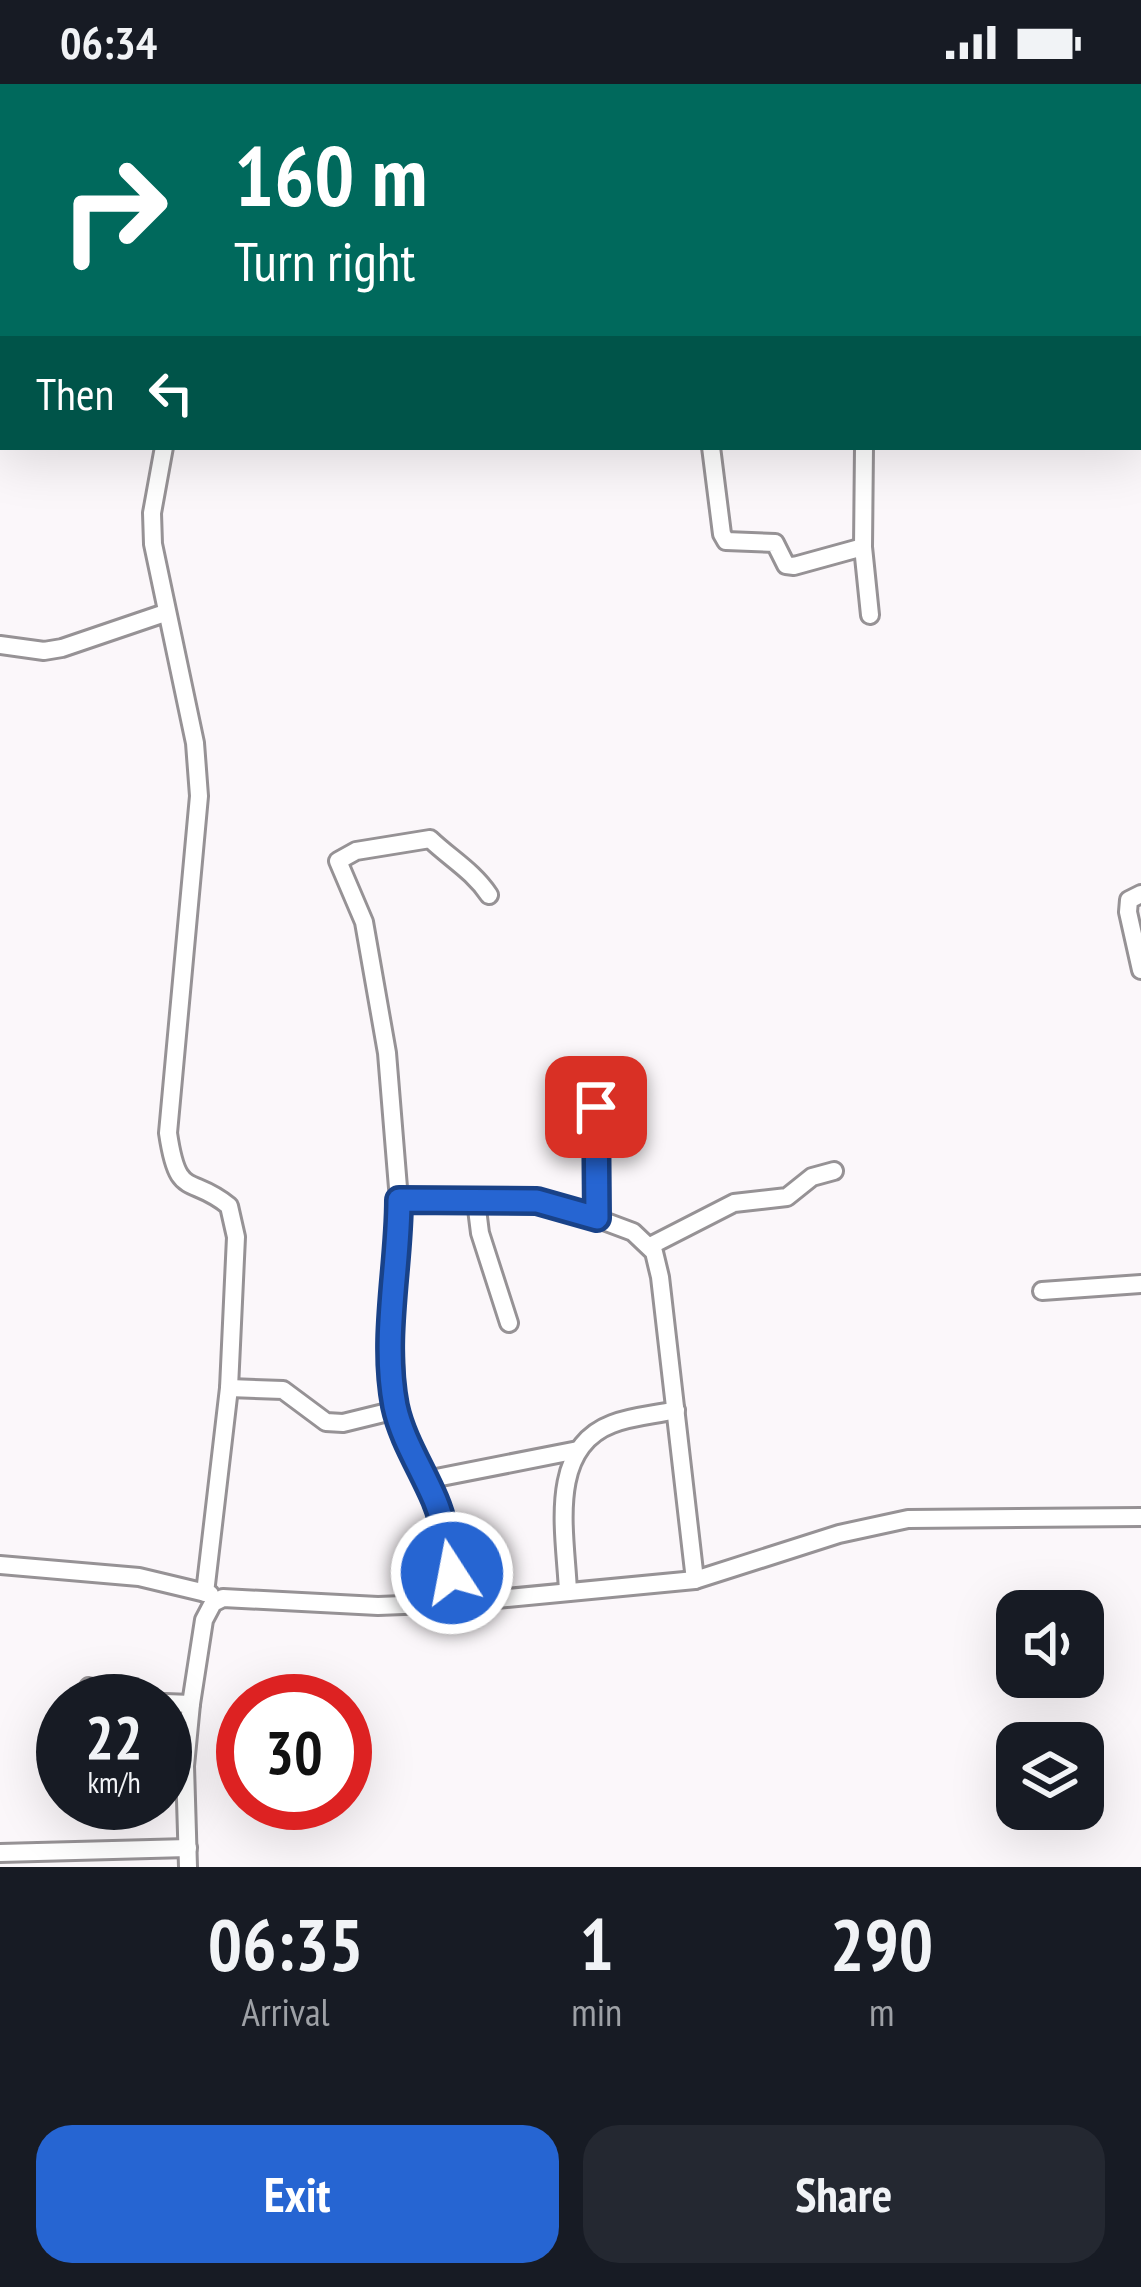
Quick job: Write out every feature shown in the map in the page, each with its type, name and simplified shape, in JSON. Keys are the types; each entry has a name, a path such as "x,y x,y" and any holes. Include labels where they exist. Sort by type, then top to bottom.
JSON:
{"street":[{"path":"164,450 152,529 165,614 195,743 199,796 168,1133 172,1157 185,1183 223,1200 233,1216 236,1237 214,1595 207,1610 192,1698"},
{"path":"711,450 726,541 775,543 786,565 794,566 863,547"},
{"path":"864,450 863,547 870,616"},
{"path":"0,645 44,651 62,648 165,614"},
{"path":"455,1603 449,1544 396,1410 392,1303 399,1200 379,988 364,922 338,861 356,851 430,839 452,861 473,872 489,895"},
{"path":"1141,894 1130,900 1128,912 1141,970"},
{"path":"596,1107 597,1218"},
{"path":"650,1246 734,1203 787,1197 812,1177 834,1171"},
{"path":"399,1200 537,1201 633,1232 650,1246 660,1277 695,1580"},
{"path":"476,1202 480,1233 509,1323"},
{"path":"1042,1291 1141,1284"},
{"path":"229,1388 284,1390 326,1422 343,1423 396,1410"},
{"path":"568,1592 565,1494 569,1466 578,1450 615,1423 676,1410"},
{"path":"426,1480 578,1450"},
{"path":"0,1565 139,1577 214,1595 378,1606 455,1603 695,1580 839,1534 908,1519 1141,1516"},
{"path":"0,1853 188,1857"}],"route":[{"path":"452,1573 437,1503 402,1430 392,1386 399,1200 537,1201 597,1218 596,1107"}]}
